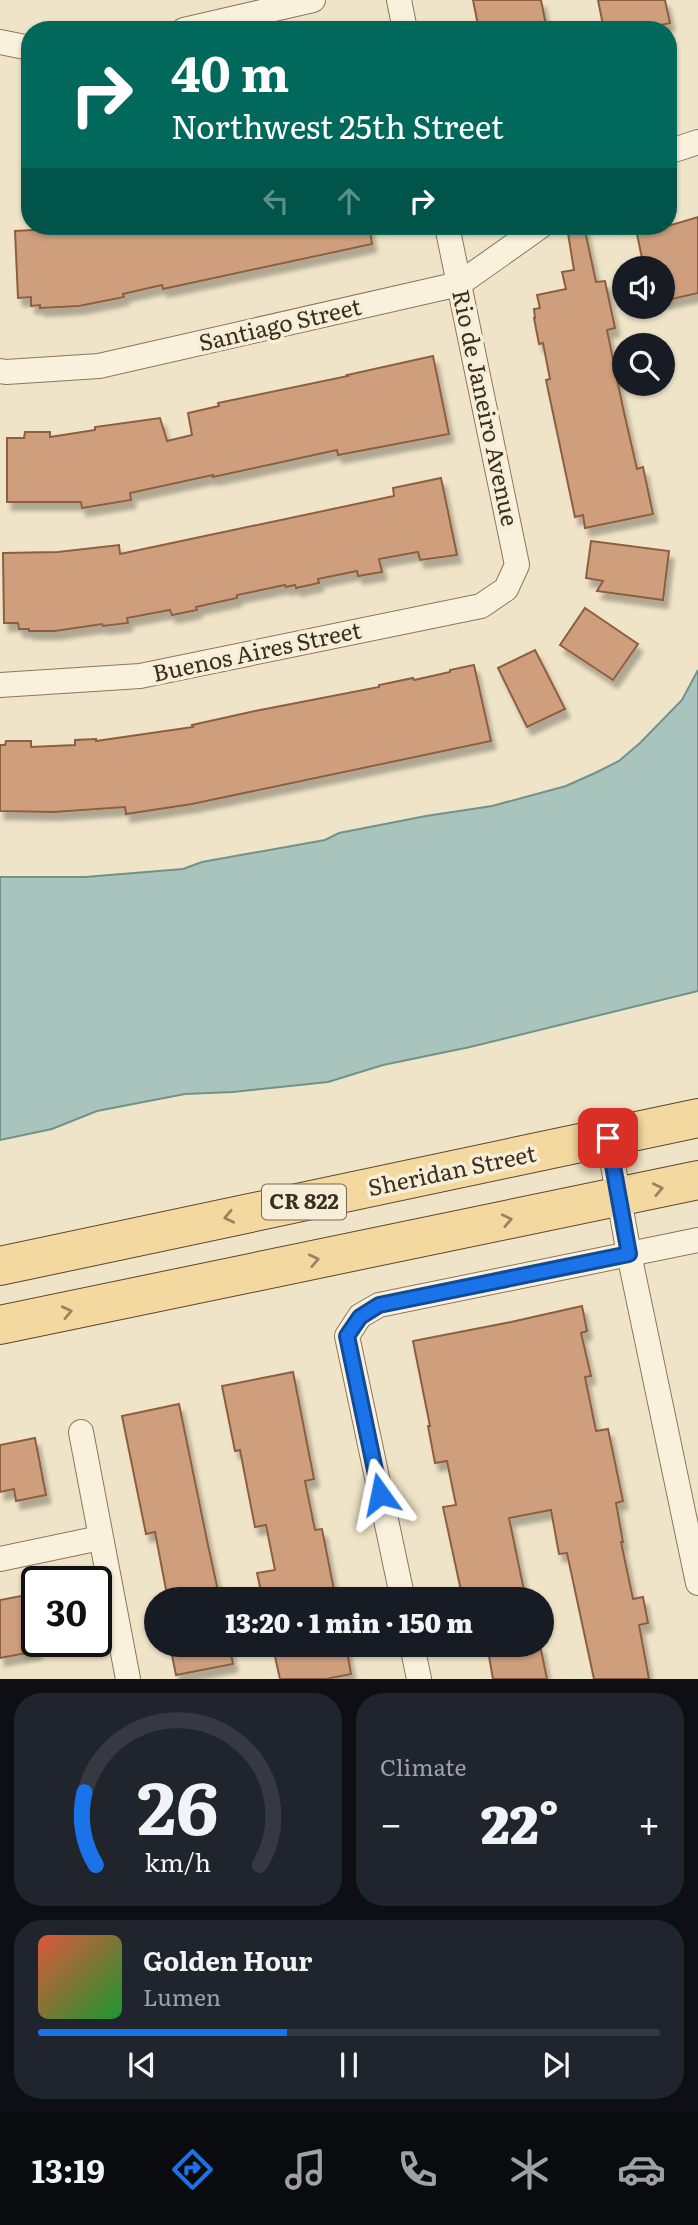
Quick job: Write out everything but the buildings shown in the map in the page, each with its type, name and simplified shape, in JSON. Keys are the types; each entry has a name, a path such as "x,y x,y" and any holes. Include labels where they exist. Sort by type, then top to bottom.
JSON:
{"main road":[{"name":"Sheridan Street","path":"0,1266 698,1118"},
{"name":"CR 822","path":"0,1325 698,1180"}],"street":[{"path":"223,21 313,0"},
{"path":"399,0 403,21"},
{"path":"0,42 21,47"},
{"path":"677,149 698,142"},
{"name":"Rio de Janeiro Avenue","path":"449,235 517,565 506,589"},
{"name":"Santiago Street","path":"0,371 99,366 459,284 528,235"},
{"name":"Buenos Aires Street","path":"0,685 140,676 481,606 506,589"},
{"path":"608,1138 629,1254 698,1583"},
{"path":"399,1587 347,1336 360,1317 379,1305 698,1240"},
{"path":"80,1432 128,1679"},
{"path":"0,1559 100,1538"},
{"path":"414,1657 419,1679"}],"water":[{"path":"698,670 698,991 470,1047 383,1065 328,1082 185,1094 97,1111 52,1129 0,1140 0,877 85,877 183,869 202,862 325,840 339,833 492,806 566,786 619,761 640,743 682,700"}],"route":[{"path":"380,1494 347,1336 360,1317 379,1305 629,1254 608,1138"}]}
